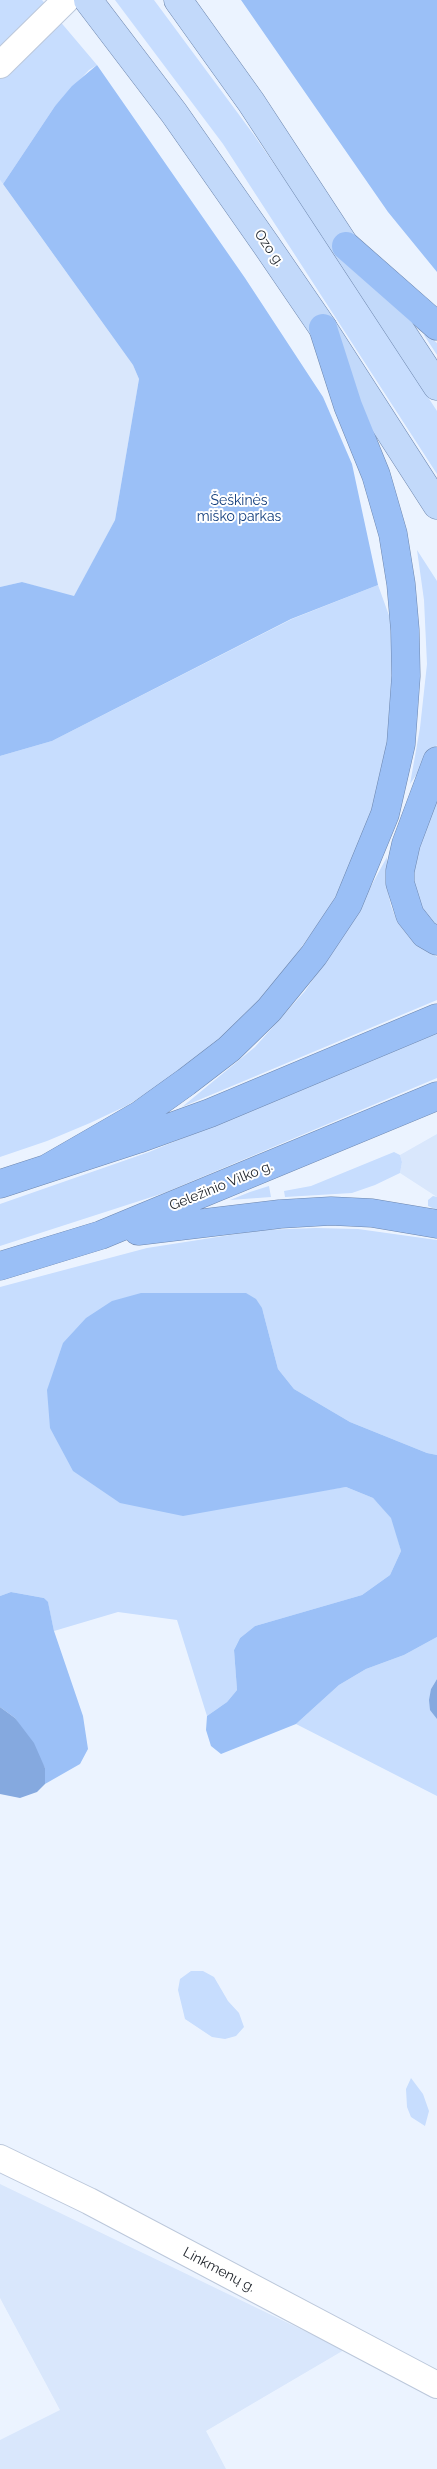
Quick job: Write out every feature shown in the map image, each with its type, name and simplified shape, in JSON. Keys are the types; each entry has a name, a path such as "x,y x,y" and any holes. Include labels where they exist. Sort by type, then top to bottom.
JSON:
{"highway":[{"path":"346,246 437,326"},
{"path":"48,1168 140,1115 229,1048 269,1010 314,955 348,904 385,814 400,744 406,676 401,584 393,534 376,475 348,406 323,328"},
{"path":"437,762 406,844 400,871 400,883 410,915 425,934 437,941"},
{"path":"0,1184 138,1139 210,1112 437,1018"},
{"name":"Geležinio Vilko g.","path":"0,1266 101,1235 437,1096"},
{"path":"101,1235 280,1214 331,1211 372,1213 437,1224"}],"main road":[{"name":"Ozo g.","path":"88,0 174,113 323,328 437,505"},
{"path":"178,0 251,102 437,386"}],"street":[{"path":"0,65 66,0"},
{"name":"Linkmenų g.","path":"0,2158 90,2201 437,2385"}],"shaded area":[{"path":"0,0 42,0 97,65 89,70 55,106 3,184 0,180"},
{"path":"115,0 154,0 254,135 316,225 437,411 437,474 223,144"},
{"path":"0,180 133,365 139,379 115,520 74,597 22,582 0,587"},
{"path":"426,334 437,343 437,355 424,335"},
{"path":"417,550 437,581 437,745 410,784 420,728 427,664 424,600"},
{"path":"378,585 396,635 393,718 372,813 351,870 322,919 270,990 247,1014 211,1047 163,1083 126,1106 90,1123 47,1141 0,1157 0,756 52,741 292,619"},
{"path":"437,796 437,929 418,908 412,871"},
{"path":"387,857 387,888 391,906 398,923 410,938 437,957 437,1000 182,1107 255,1047 305,991 347,930"},
{"path":"437,1033 437,1078 164,1193 0,1246 0,1204 149,1152"},
{"path":"437,1134 437,1197 400,1173 402,1162 400,1155"},
{"path":"394,1152 400,1155 402,1162 400,1173 375,1185 352,1193 285,1197 284,1191 311,1186"},
{"path":"269,1186 271,1197 230,1200 250,1192"},
{"path":"433,1196 437,1197 437,1210 428,1206 428,1200"},
{"path":"358,1229 437,1240 437,1455 427,1453 350,1422 294,1389 278,1369 262,1308 298,1494 346,1487 373,1498 392,1518 401,1551 390,1575 362,1595 255,1626 240,1638 234,1650 237,1690 227,1702 207,1716 177,1620 118,1612 54,1631 48,1603 44,1598 11,1592 0,1596 0,1287 147,1248 262,1230"},
{"path":"437,1637 437,1679 431,1689 437,1719 437,1796 296,1724 339,1685 366,1669 404,1655"},
{"path":"437,1679 437,1719 430,1710 429,1700 431,1689"},
{"path":"0,1707 15,1718 34,1743 45,1768 45,1784 37,1792 20,1798 0,1794"},
{"path":"191,1971 203,1971 214,1977 228,2001 239,2013 244,2027 236,2036 225,2039 212,2037 185,2019 178,1990 180,1979"},
{"path":"411,2078 423,2094 429,2111 425,2126 411,2117 407,2107 406,2089"},
{"path":"0,2184 344,2350 206,2431 226,2469 0,2469 0,2440 60,2410 0,2298"}],"green space":[{"path":"241,0 437,0 437,272 388,212"},
{"name":"Šeškinės miško parkas","path":"97,65 245,278 323,397 352,464 378,585 291,619 52,741 0,756 0,587 22,582 74,596 115,520 139,379 133,365 3,184 55,106 72,86"},
{"path":"141,1293 246,1293 256,1299 262,1308 278,1369 294,1389 350,1422 427,1453 437,1455 437,1637 404,1655 366,1669 339,1685 296,1724 221,1754 211,1746 206,1730 207,1716 227,1702 237,1690 234,1650 240,1638 255,1626 362,1595 390,1575 401,1551 391,1518 373,1498 346,1487 183,1516 120,1503 73,1471 50,1428 47,1390 63,1343 86,1318 112,1301"},
{"path":"11,1592 44,1598 48,1602 54,1631 83,1716 88,1749 80,1764 45,1784 45,1768 15,1718 0,1707 0,1596"}]}
